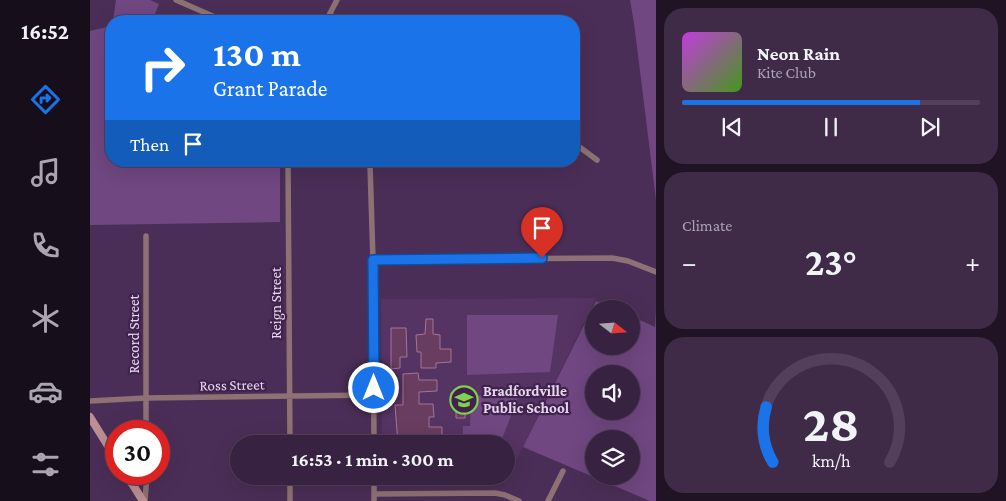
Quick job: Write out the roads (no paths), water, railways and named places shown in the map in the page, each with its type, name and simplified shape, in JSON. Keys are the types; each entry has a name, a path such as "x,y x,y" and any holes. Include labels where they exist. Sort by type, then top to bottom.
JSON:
{"street":[{"path":"176,0 210,15"},
{"path":"330,15 337,0"},
{"path":"580,147 597,160"},
{"name":"Reign Street","path":"288,167 290,435"},
{"path":"370,167 373,260 374,435"},
{"name":"Record Street","path":"146,236 146,420"},
{"path":"373,260 612,258 628,261 656,272"},
{"name":"Ross Street","path":"90,401 146,398 374,395"},
{"path":"90,417 105,441"},
{"path":"548,501 563,471"},
{"path":"133,485 144,501"},
{"path":"144,501 146,485"},
{"path":"290,485 290,501"},
{"path":"374,485 374,501"},
{"path":"374,494 495,493 519,501"}],"place":[{"name":"Bradfordville Public School","path":"464,400"}]}
